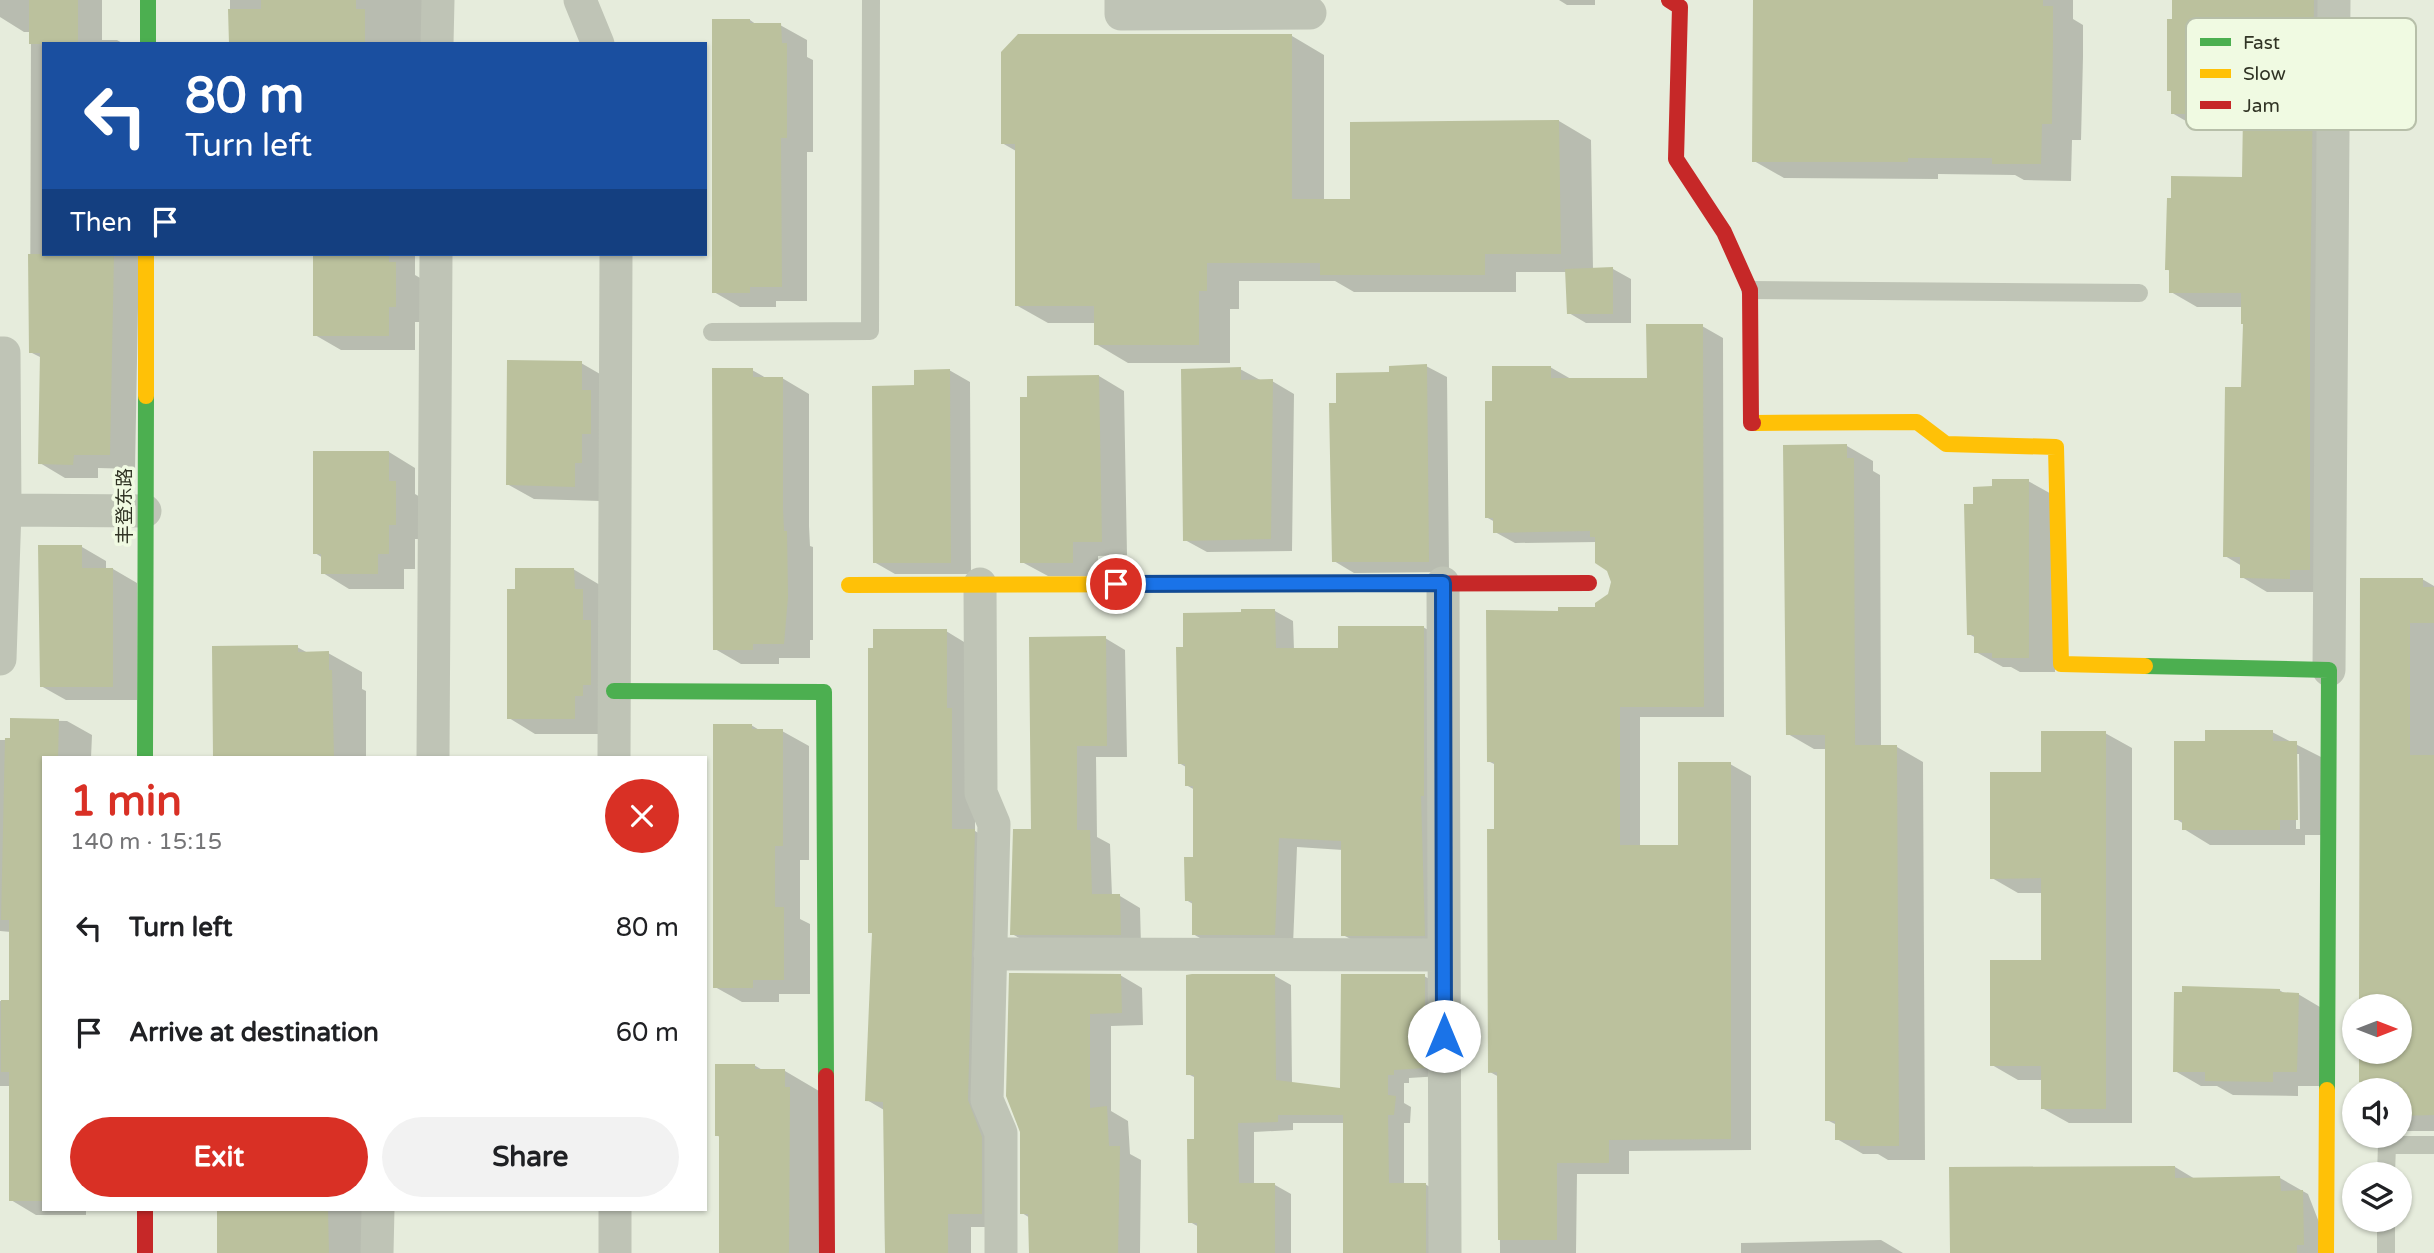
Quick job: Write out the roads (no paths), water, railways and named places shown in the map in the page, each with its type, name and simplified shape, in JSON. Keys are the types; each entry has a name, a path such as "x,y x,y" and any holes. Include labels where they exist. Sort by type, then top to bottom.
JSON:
{"street":[{"path":"148,0 148,42"},
{"path":"437,42 438,0"},
{"path":"580,0 597,42"},
{"path":"1121,0 1121,14 1310,13"},
{"path":"1669,0 1680,8 1676,159 1724,232 1750,290 1751,423 1917,422 1947,444 2056,447 2061,664 2329,670"},
{"path":"2334,0 2334,18"},
{"path":"2326,1253 2333,130"},
{"name":"丰登东路","path":"145,756 146,256"},
{"path":"433,756 436,256"},
{"path":"614,756 616,256"},
{"path":"0,353 4,353 5,510 0,659"},
{"path":"5,510 145,512"},
{"path":"1443,583 1445,1253"},
{"path":"849,585 1588,583"},
{"path":"980,584 981,793 994,824 987,1100 1001,1133 1002,1253"},
{"path":"614,691 824,692 827,1253"},
{"path":"990,954 1444,955"},
{"path":"145,1211 145,1253"},
{"path":"377,1253 378,1211"},
{"path":"615,1211 615,1253"}],"lane":[{"path":"712,332 870,331 870,0"},
{"path":"1750,290 2139,293"},
{"path":"2386,1162 2387,1144 2434,1145"},
{"path":"2386,1232 2386,1253"}]}
